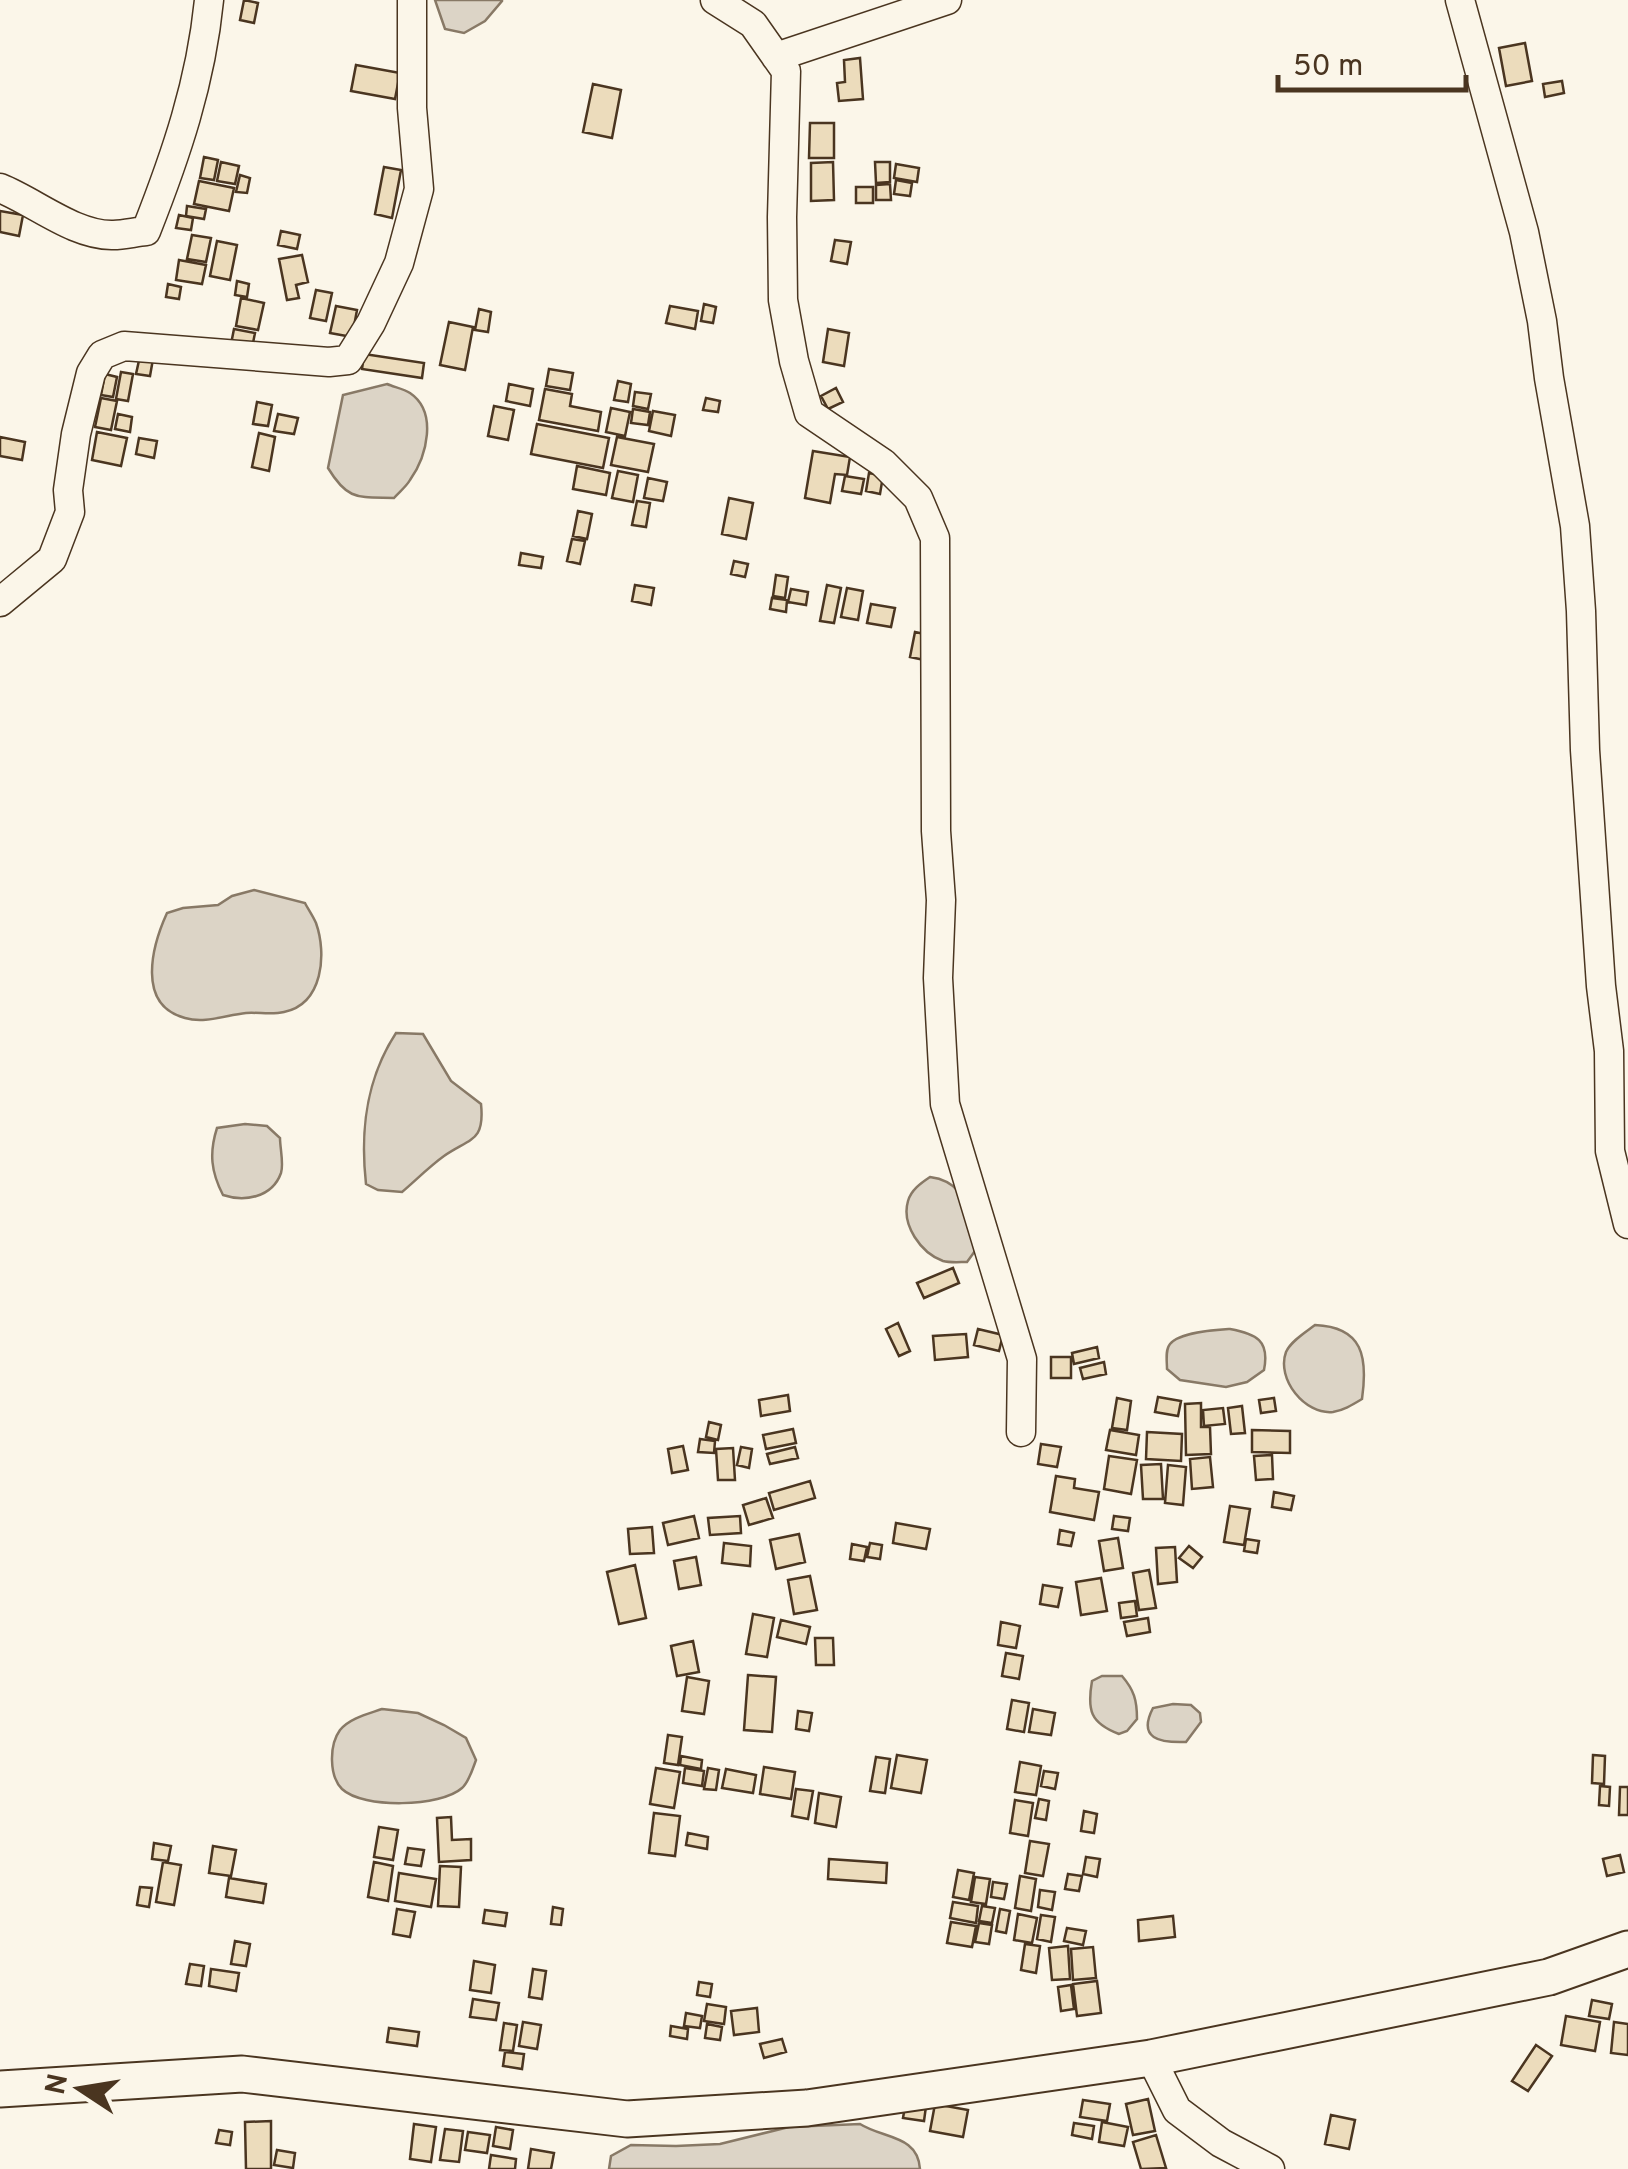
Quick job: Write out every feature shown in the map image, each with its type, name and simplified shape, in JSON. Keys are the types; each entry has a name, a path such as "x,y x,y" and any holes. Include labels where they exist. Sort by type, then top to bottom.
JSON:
{"main road":[{"path":"0,2089 242,2074 627,2119 807,2108 1151,2058 1549,1976 1628,1949"}],"street":[{"path":"0,188 69,225 110,236 146,231 190,110 205,39 208,0"},
{"path":"0,602 52,559 70,512 68,490 82,402 91,373 102,355 124,346 329,362 348,360 372,323 398,264 419,190 412,108 412,0"},
{"path":"715,0 754,24 786,71 783,300 809,413 883,463 918,498 936,538 936,831 942,900 938,978 945,1104 1022,1359 1022,1432"},
{"path":"776,57 947,0"},
{"path":"1460,0 1524,232 1575,526 1585,750 1609,1051 1610,1151 1628,1224"},
{"path":"1151,2058 1176,2110 1220,2143 1270,2169"}],"shaded area":[{"path":"435,0 502,1 485,21 464,33 445,29"},
{"path":"387,384 419,401 427,423 425,447 407,485 394,498 355,495 328,468 343,395"},
{"path":"254,890 305,903 315,920 321,963 307,999 284,1012 208,1020 193,1020 170,1011 159,1001 152,973 167,913 218,905"},
{"path":"396,1033 423,1034 451,1081 481,1104 482,1116 474,1138 439,1160 402,1192 378,1190 366,1184 364,1164 365,1125 372,1087"},
{"path":"267,1126 280,1138 282,1169 277,1181 264,1193 248,1198 223,1195 212,1162 214,1137 217,1128"},
{"path":"930,1177 957,1190 972,1214 980,1234 967,1262 946,1262 935,1257 920,1245 910,1228 909,1197"},
{"path":"1315,1325 1343,1331 1353,1338 1362,1358 1362,1399 1333,1412 1312,1408 1303,1401 1285,1373 1288,1348"},
{"path":"1230,1329 1254,1336 1263,1345 1264,1370 1247,1382 1226,1387 1180,1380 1167,1369 1167,1349 1175,1340 1198,1332"},
{"path":"1102,1676 1122,1676 1134,1696 1137,1719 1119,1734 1096,1720 1091,1708 1092,1681"},
{"path":"1191,1705 1200,1713 1201,1722 1186,1742 1160,1740 1150,1733 1153,1708"},
{"path":"382,1709 418,1713 466,1738 476,1760 464,1785 437,1799 402,1803 367,1800 342,1789 333,1769 336,1736 349,1722"},
{"path":"860,2124 906,2144 918,2158 920,2169 609,2169 611,2156 631,2145 720,2144 789,2127"}],"building":[{"path":"244,0 258,3 254,23 240,20"},
{"path":"1525,43 1532,81 1506,86 1499,48"},
{"path":"860,58 863,99 839,101 837,83 845,82 844,60"},
{"path":"356,65 400,73 395,99 351,91"},
{"path":"1562,81 1564,93 1545,97 1543,84"},
{"path":"593,84 621,90 612,138 583,132"},
{"path":"810,123 834,123 834,158 809,158"},
{"path":"204,157 218,160 214,180 200,178"},
{"path":"221,162 239,166 235,184 217,181"},
{"path":"833,162 834,200 811,201 811,163"},
{"path":"875,162 890,162 890,182 876,183"},
{"path":"896,164 919,168 917,182 894,178"},
{"path":"384,167 401,170 392,218 375,214"},
{"path":"240,175 250,178 247,193 236,192"},
{"path":"896,180 912,183 910,196 894,194"},
{"path":"199,181 234,188 229,211 194,204"},
{"path":"890,184 891,200 876,200 876,185"},
{"path":"856,187 873,187 873,203 856,203"},
{"path":"187,206 206,209 204,219 186,216"},
{"path":"0,211 23,215 19,236 0,232"},
{"path":"179,215 193,218 191,230 176,228"},
{"path":"281,231 300,235 297,249 278,245"},
{"path":"192,235 211,238 206,262 187,259"},
{"path":"835,240 851,242 847,264 831,261"},
{"path":"217,241 237,245 230,280 210,276"},
{"path":"302,255 308,282 296,285 299,298 287,300 279,259"},
{"path":"179,260 206,265 202,284 176,280"},
{"path":"237,281 249,284 247,297 235,295"},
{"path":"168,284 181,287 179,299 166,297"},
{"path":"316,290 332,293 326,321 310,318"},
{"path":"241,298 264,303 258,330 236,326"},
{"path":"704,304 716,307 713,323 701,321"},
{"path":"336,306 357,310 352,337 330,333"},
{"path":"670,306 698,311 695,329 666,323"},
{"path":"479,309 491,312 488,332 475,330"},
{"path":"449,322 473,327 465,370 440,365"},
{"path":"234,329 255,333 252,348 231,344"},
{"path":"828,329 849,333 844,366 823,362"},
{"path":"364,354 424,363 422,378 362,369"},
{"path":"140,356 153,359 150,376 136,374"},
{"path":"549,369 573,373 570,390 546,386"},
{"path":"121,372 133,374 128,401 116,399"},
{"path":"105,374 117,377 113,397 101,395"},
{"path":"618,381 631,384 628,402 614,400"},
{"path":"509,384 533,389 530,406 506,401"},
{"path":"836,388 843,402 828,409 821,396"},
{"path":"545,389 572,394 570,406 601,412 598,431 539,420"},
{"path":"635,392 651,394 648,409 633,406"},
{"path":"101,398 117,401 111,430 95,427"},
{"path":"706,398 720,401 718,412 703,410"},
{"path":"257,402 272,405 268,426 253,424"},
{"path":"494,406 514,410 508,440 488,436"},
{"path":"611,408 630,412 625,436 606,432"},
{"path":"633,409 650,412 648,425 631,423"},
{"path":"653,411 675,415 671,436 649,431"},
{"path":"118,414 132,417 130,432 115,429"},
{"path":"278,414 298,418 294,434 274,431"},
{"path":"537,424 609,438 603,468 531,454"},
{"path":"97,432 127,438 121,466 92,460"},
{"path":"259,433 275,437 269,471 252,467"},
{"path":"0,437 25,442 22,460 0,456"},
{"path":"617,437 654,444 648,472 611,465"},
{"path":"139,438 157,441 154,458 136,454"},
{"path":"813,451 850,457 847,475 835,474 830,503 805,498"},
{"path":"577,466 610,473 606,495 573,489"},
{"path":"618,471 638,475 633,502 612,498"},
{"path":"869,473 883,476 880,494 866,491"},
{"path":"845,476 864,479 861,494 842,491"},
{"path":"648,478 667,482 663,501 644,498"},
{"path":"729,498 753,503 746,539 722,534"},
{"path":"637,501 650,503 646,527 632,525"},
{"path":"578,511 592,514 587,539 573,536"},
{"path":"572,539 585,541 580,564 567,561"},
{"path":"521,553 543,557 541,568 519,565"},
{"path":"734,561 748,564 745,577 731,574"},
{"path":"776,575 788,577 785,598 773,596"},
{"path":"635,585 654,588 651,605 632,601"},
{"path":"827,585 841,588 834,623 820,621"},
{"path":"847,588 863,591 858,620 841,617"},
{"path":"791,589 808,592 806,605 788,602"},
{"path":"772,598 787,600 786,612 770,609"},
{"path":"871,604 895,608 891,627 867,623"},
{"path":"915,632 934,636 929,661 910,657"},
{"path":"953,1268 959,1283 924,1298 917,1283"},
{"path":"898,1323 910,1351 899,1356 886,1329"},
{"path":"978,1329 1003,1335 999,1351 974,1345"},
{"path":"966,1334 968,1357 935,1360 933,1336"},
{"path":"1097,1347 1099,1358 1074,1364 1072,1353"},
{"path":"1051,1357 1071,1357 1071,1378 1051,1378"},
{"path":"1104,1362 1106,1374 1083,1379 1080,1368"},
{"path":"788,1395 790,1411 761,1416 759,1400"},
{"path":"1158,1397 1181,1401 1178,1416 1155,1412"},
{"path":"1117,1398 1131,1401 1127,1430 1112,1428"},
{"path":"1274,1398 1276,1411 1261,1413 1259,1400"},
{"path":"1201,1403 1201,1427 1210,1427 1211,1454 1186,1455 1185,1404"},
{"path":"1242,1406 1245,1433 1231,1434 1228,1408"},
{"path":"1223,1408 1225,1424 1204,1426 1203,1410"},
{"path":"709,1422 721,1425 718,1440 706,1437"},
{"path":"793,1429 796,1443 766,1449 763,1435"},
{"path":"1110,1430 1139,1435 1136,1455 1106,1450"},
{"path":"1252,1430 1290,1431 1290,1453 1252,1452"},
{"path":"1147,1432 1182,1434 1181,1461 1146,1459"},
{"path":"700,1439 715,1441 714,1453 698,1452"},
{"path":"1041,1444 1061,1447 1057,1467 1038,1464"},
{"path":"683,1446 688,1470 672,1473 668,1449"},
{"path":"741,1447 752,1449 749,1468 737,1465"},
{"path":"795,1447 798,1458 770,1464 767,1454"},
{"path":"733,1448 735,1480 718,1480 716,1449"},
{"path":"1272,1455 1273,1479 1256,1480 1254,1456"},
{"path":"1109,1456 1137,1460 1131,1494 1104,1489"},
{"path":"1210,1457 1213,1487 1192,1489 1190,1459"},
{"path":"1161,1464 1163,1499 1143,1499 1141,1465"},
{"path":"1168,1465 1186,1467 1183,1505 1165,1503"},
{"path":"1056,1476 1075,1479 1074,1488 1099,1492 1094,1520 1050,1512"},
{"path":"810,1481 815,1498 774,1510 769,1493"},
{"path":"1274,1492 1294,1496 1291,1510 1272,1507"},
{"path":"766,1498 773,1518 749,1525 743,1505"},
{"path":"1230,1506 1250,1509 1244,1545 1224,1542"},
{"path":"694,1516 699,1538 668,1545 663,1523"},
{"path":"740,1516 741,1533 710,1535 708,1518"},
{"path":"1114,1516 1130,1518 1128,1531 1112,1529"},
{"path":"896,1523 930,1529 926,1549 893,1543"},
{"path":"652,1527 654,1553 630,1554 628,1529"},
{"path":"1060,1530 1074,1533 1071,1546 1058,1544"},
{"path":"799,1534 805,1562 776,1569 770,1540"},
{"path":"1118,1538 1123,1568 1104,1571 1099,1541"},
{"path":"1246,1539 1259,1541 1257,1553 1244,1551"},
{"path":"724,1543 751,1546 750,1566 722,1563"},
{"path":"870,1543 882,1545 880,1559 867,1557"},
{"path":"852,1544 867,1547 864,1561 850,1559"},
{"path":"1189,1546 1202,1557 1193,1568 1179,1558"},
{"path":"1175,1547 1177,1582 1158,1584 1156,1548"},
{"path":"696,1557 701,1585 679,1589 674,1561"},
{"path":"635,1565 646,1618 619,1624 607,1572"},
{"path":"1149,1570 1156,1608 1139,1610 1133,1573"},
{"path":"810,1576 817,1610 794,1614 788,1580"},
{"path":"1101,1578 1107,1611 1081,1615 1076,1582"},
{"path":"1043,1585 1062,1588 1058,1607 1040,1604"},
{"path":"1135,1601 1137,1616 1121,1618 1119,1603"},
{"path":"753,1614 774,1618 767,1657 746,1654"},
{"path":"1148,1618 1150,1632 1127,1636 1124,1622"},
{"path":"781,1620 810,1627 806,1644 777,1637"},
{"path":"1001,1622 1020,1626 1016,1648 998,1645"},
{"path":"815,1638 833,1638 834,1665 816,1665"},
{"path":"693,1641 699,1672 677,1676 671,1646"},
{"path":"1006,1653 1023,1656 1019,1679 1002,1676"},
{"path":"748,1675 776,1677 772,1732 744,1730"},
{"path":"687,1677 709,1681 704,1714 682,1711"},
{"path":"1012,1700 1029,1703 1024,1732 1007,1729"},
{"path":"1033,1709 1055,1713 1051,1735 1029,1732"},
{"path":"798,1711 812,1713 809,1731 796,1729"},
{"path":"668,1735 682,1737 678,1765 664,1763"},
{"path":"897,1755 927,1760 921,1793 891,1788"},
{"path":"1593,1755 1605,1756 1604,1784 1592,1783"},
{"path":"681,1756 702,1760 701,1769 680,1765"},
{"path":"876,1757 890,1759 885,1793 870,1791"},
{"path":"1020,1762 1041,1766 1036,1795 1015,1792"},
{"path":"764,1767 795,1772 791,1799 760,1794"},
{"path":"656,1768 680,1772 674,1808 650,1804"},
{"path":"685,1768 704,1771 702,1786 683,1783"},
{"path":"708,1768 719,1770 716,1790 704,1789"},
{"path":"726,1769 756,1775 753,1793 722,1788"},
{"path":"1044,1771 1058,1773 1055,1789 1041,1786"},
{"path":"1600,1786 1610,1787 1609,1806 1599,1805"},
{"path":"1620,1787 1628,1787 1628,1815 1619,1815"},
{"path":"796,1789 813,1791 808,1819 792,1816"},
{"path":"819,1793 841,1797 836,1827 815,1823"},
{"path":"1039,1799 1049,1801 1046,1820 1035,1818"},
{"path":"1015,1800 1033,1803 1028,1836 1010,1833"},
{"path":"1084,1811 1097,1814 1094,1833 1081,1831"},
{"path":"654,1813 680,1816 675,1856 649,1853"},
{"path":"451,1817 452,1840 471,1839 471,1860 439,1862 437,1818"},
{"path":"379,1827 398,1830 393,1860 374,1857"},
{"path":"688,1833 708,1837 707,1849 686,1845"},
{"path":"1030,1841 1049,1844 1043,1876 1025,1873"},
{"path":"154,1843 171,1846 168,1861 152,1859"},
{"path":"213,1846 236,1850 231,1876 209,1873"},
{"path":"408,1848 424,1850 421,1866 405,1864"},
{"path":"1620,1855 1624,1872 1607,1876 1603,1859"},
{"path":"1086,1857 1100,1859 1097,1877 1083,1874"},
{"path":"829,1859 887,1863 886,1883 828,1879"},
{"path":"163,1862 181,1865 174,1905 156,1902"},
{"path":"374,1862 393,1866 388,1901 368,1897"},
{"path":"440,1866 461,1867 459,1907 438,1906"},
{"path":"958,1870 974,1873 969,1900 953,1897"},
{"path":"399,1873 436,1879 431,1907 395,1901"},
{"path":"1068,1874 1082,1876 1079,1891 1065,1889"},
{"path":"1020,1876 1036,1879 1031,1911 1015,1908"},
{"path":"975,1877 990,1879 986,1904 971,1902"},
{"path":"229,1878 266,1884 263,1903 226,1897"},
{"path":"993,1882 1007,1884 1004,1899 991,1897"},
{"path":"140,1887 152,1888 149,1907 137,1905"},
{"path":"1040,1890 1055,1892 1052,1910 1038,1907"},
{"path":"953,1902 978,1906 976,1923 950,1918"},
{"path":"982,1906 995,1908 992,1923 979,1921"},
{"path":"553,1907 563,1909 561,1925 551,1924"},
{"path":"397,1909 415,1912 410,1937 393,1934"},
{"path":"1000,1909 1010,1911 1006,1933 996,1931"},
{"path":"485,1910 507,1913 505,1926 483,1923"},
{"path":"1018,1914 1037,1918 1032,1943 1014,1940"},
{"path":"1041,1915 1055,1917 1051,1942 1037,1939"},
{"path":"1173,1916 1175,1937 1139,1941 1138,1920"},
{"path":"951,1922 976,1926 972,1947 947,1943"},
{"path":"979,1923 992,1925 989,1944 975,1942"},
{"path":"1067,1928 1086,1931 1083,1945 1064,1941"},
{"path":"235,1941 250,1944 246,1966 231,1964"},
{"path":"1025,1944 1040,1946 1036,1973 1021,1970"},
{"path":"1068,1946 1070,1979 1052,1980 1049,1948"},
{"path":"1093,1947 1096,1978 1073,1980 1071,1949"},
{"path":"474,1961 495,1965 491,1993 470,1990"},
{"path":"190,1964 204,1966 201,1986 186,1984"},
{"path":"211,1969 239,1973 236,1991 209,1986"},
{"path":"533,1969 546,1971 542,1999 529,1997"},
{"path":"1097,1981 1101,2013 1077,2016 1073,1984"},
{"path":"699,1982 712,1984 710,1997 697,1995"},
{"path":"1071,1985 1074,2009 1061,2011 1058,1987"},
{"path":"473,1999 499,2003 496,2020 470,2017"},
{"path":"1592,2000 1612,2004 1609,2019 1589,2016"},
{"path":"707,2004 726,2007 724,2024 704,2021"},
{"path":"757,2008 759,2032 734,2035 731,2011"},
{"path":"686,2013 702,2016 700,2028 684,2026"},
{"path":"1566,2016 1600,2022 1595,2051 1561,2045"},
{"path":"523,2022 541,2025 537,2049 519,2046"},
{"path":"1614,2022 1628,2024 1628,2055 1611,2053"},
{"path":"504,2023 517,2025 513,2051 500,2050"},
{"path":"707,2024 722,2027 720,2040 705,2038"},
{"path":"671,2026 688,2029 687,2039 670,2036"},
{"path":"389,2028 419,2032 417,2046 387,2042"},
{"path":"782,2039 786,2052 764,2058 760,2044"},
{"path":"1536,2045 1552,2056 1528,2091 1512,2081"},
{"path":"505,2052 524,2054 522,2069 503,2066"},
{"path":"907,2095 927,2099 924,2121 903,2118"},
{"path":"1148,2099 1155,2131 1133,2135 1126,2104"},
{"path":"1083,2100 1110,2104 1107,2121 1080,2117"},
{"path":"935,2104 968,2110 963,2137 930,2131"},
{"path":"1331,2115 1355,2120 1349,2149 1325,2144"},
{"path":"271,2121 271,2169 246,2169 245,2122"},
{"path":"1102,2122 1128,2127 1124,2146 1099,2142"},
{"path":"1074,2123 1094,2126 1092,2139 1072,2135"},
{"path":"414,2124 436,2127 431,2162 410,2159"},
{"path":"496,2127 513,2130 510,2149 493,2146"},
{"path":"445,2129 463,2131 459,2162 440,2160"},
{"path":"219,2130 232,2132 230,2145 216,2143"},
{"path":"468,2132 490,2135 487,2153 465,2150"},
{"path":"1156,2135 1166,2168 1141,2169 1133,2142"},
{"path":"531,2149 554,2153 551,2169 528,2169"},
{"path":"277,2150 295,2153 293,2168 274,2165"},
{"path":"491,2155 516,2159 515,2169 489,2169"}]}
